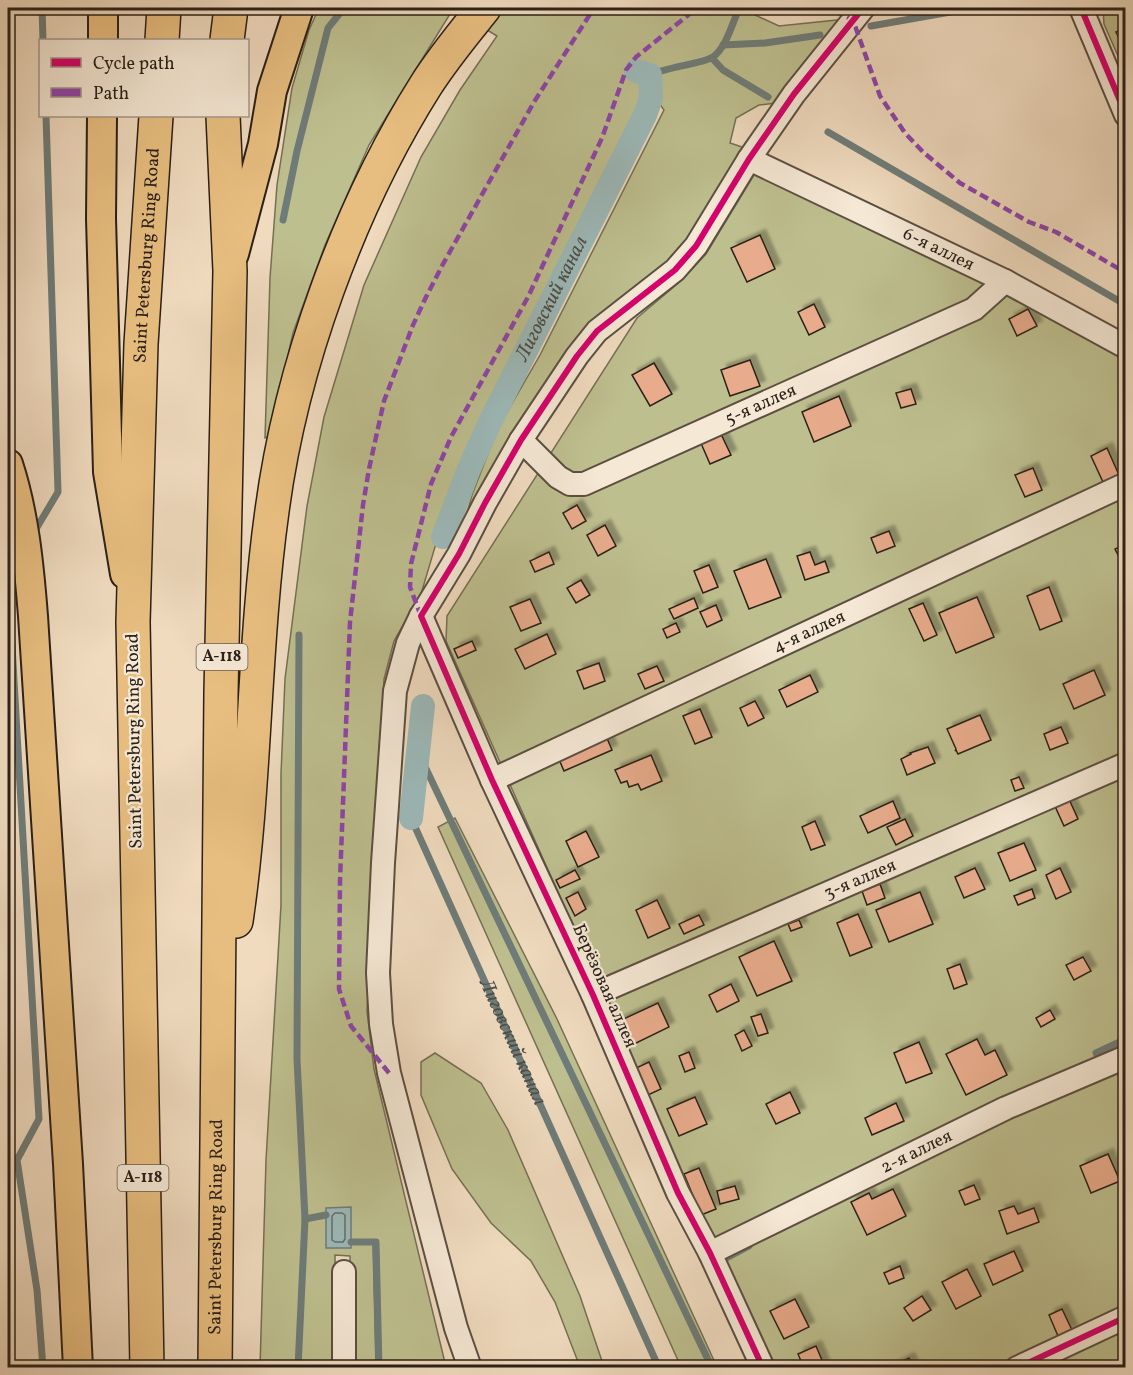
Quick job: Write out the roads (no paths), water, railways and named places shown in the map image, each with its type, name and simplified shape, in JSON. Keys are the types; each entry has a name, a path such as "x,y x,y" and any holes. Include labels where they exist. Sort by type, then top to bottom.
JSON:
{"highway":[{"path":"162,39 164,8"},
{"path":"227,39 231,8"},
{"path":"218,1044 244,866 255,684 272,512 282,447 313,333 342,252 365,197 394,139 427,84 474,20"},
{"name":"Saint Petersburg Ring Road","path":"147,1368 133,622 141,344 156,117"},
{"name":"Saint Petersburg Ring Road","path":"214,1368 221,681 230,271 223,117"}],"main road":[{"path":"103,39 104,8"},
{"path":"230,271 263,144 273,92 299,8"},
{"path":"102,117 101,218 108,472 133,622"},
{"path":"8,464 28,558 33,616 68,1164 78,1368"}],"street":[{"path":"470,1368 456,1328 395,1096 381,1024 378,973 395,691 408,643 521,440 577,356 597,331 675,270 696,246 754,162 794,94 864,8"},
{"path":"1081,8 1125,115"},
{"name":"6-я аллея","path":"754,162 1005,281 1125,347"},
{"name":"5-я аллея","path":"521,440 558,477 570,484 584,484 974,309 1005,281"},
{"name":"4-я аллея","path":"498,776 1125,484"},
{"name":"Берёзовая аллея","path":"421,616 498,776 678,1192 710,1253 763,1368"},
{"name":"3-я аллея","path":"593,995 1125,764"},
{"name":"2-я аллея","path":"710,1253 1006,1108 1125,1057"},
{"path":"344,1272 344,1368"},
{"path":"1017,1368 1125,1317"}],"water":[{"path":"351,1207 351,1248 326,1248 326,1208"}],"waterway":[{"path":"42,8 43,39"},
{"path":"283,220 297,151 328,28 344,8"},
{"path":"871,26 973,8"},
{"path":"650,75 713,57 724,44 736,16"},
{"path":"723,45 765,43 820,35"},
{"path":"712,58 723,70 768,97"},
{"name":"Лиговский канал","path":"443,537 491,420 645,115 651,98 650,75 636,71"},
{"path":"33,534 58,492 46,117"},
{"path":"828,132 1126,305"},
{"path":"18,559 8,575 39,1119 17,1160 37,1290 43,1368"},
{"path":"298,1368 305,1219 297,1059 299,635"},
{"name":"Лиговский канал","path":"411,818 423,706"},
{"path":"418,752 712,1368"},
{"name":"Лиговский канал","path":"411,818 659,1368"},
{"path":"1097,1055 1096,1053 1126,1039"},
{"path":"305,1219 326,1215"},
{"path":"351,1242 376,1242 379,1368"},
{"path":"719,1262 749,1246"}]}
